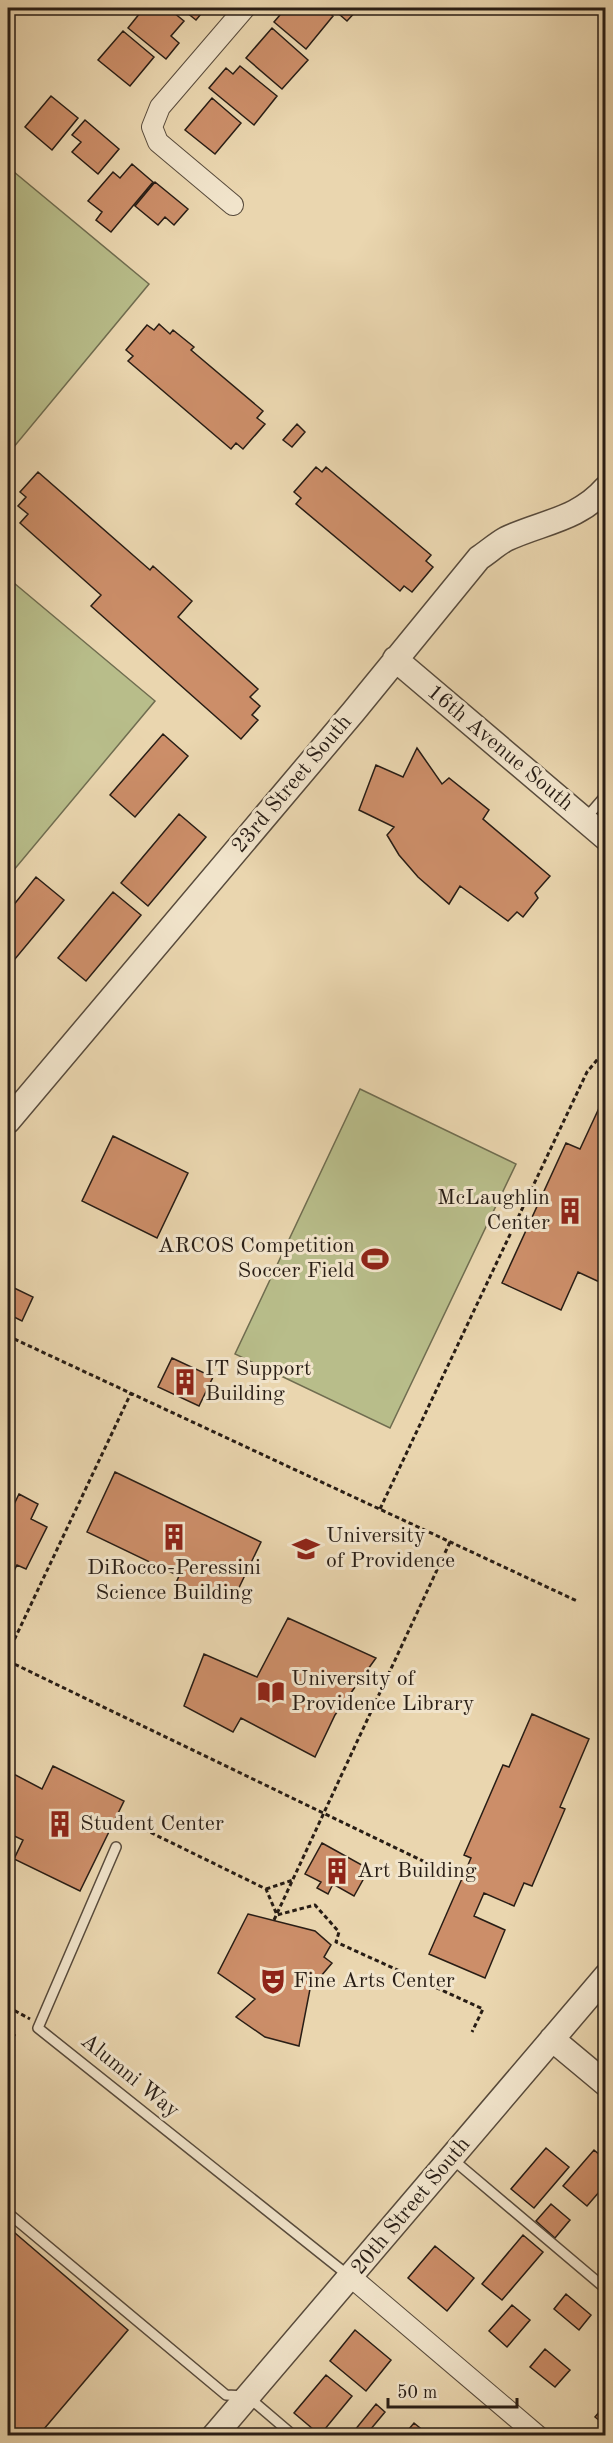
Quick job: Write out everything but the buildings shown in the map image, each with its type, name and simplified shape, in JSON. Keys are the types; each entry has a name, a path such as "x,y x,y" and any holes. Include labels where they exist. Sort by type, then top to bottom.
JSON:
{"street":[{"path":"233,205 158,142 152,126 160,107 244,8"},
{"name":"23rd Street South","path":"8,1121 479,558 506,540 565,518 597,498 606,488"},
{"name":"16th Avenue South","path":"395,659 606,838"},
{"name":"20th Street South","path":"214,2436 606,1976"},
{"path":"552,2039 606,2084"},
{"path":"351,2277 538,2436"}],"lane":[{"path":"584,820 606,795"},
{"path":"39,2024 116,1847"},
{"name":"Alumni Way","path":"39,2024 38,2028 351,2277"},
{"path":"451,2158 606,2289"},
{"path":"8,2213 226,2395 247,2396 294,2436"}],"path":[{"path":"380,1509 587,1072 606,1049"},
{"path":"8,1339 10,1337 577,1601"},
{"path":"8,1653 131,1393"},
{"path":"274,1920 450,1542"},
{"path":"8,1661 454,1876"},
{"path":"117,1816 266,1889 277,1915"},
{"path":"8,1851 14,1836"},
{"path":"266,1889 293,1880"},
{"path":"277,1915 315,1905 339,1932 336,1942 483,2009 472,2032"},
{"path":"8,2007 39,2024"}],"green space":[{"path":"8,167 149,284 8,454"},
{"path":"8,578 155,701 8,877"},
{"name":"ARCOS Competition Soccer Field","path":"360,1089 516,1164 390,1428 235,1354"}],"place":[{"name":"McLaughlin Center","path":"570,1211"},
{"name":"ARCOS Competition Soccer Field","path":"375,1259"},
{"name":"IT Support Building","path":"185,1382"},
{"name":"DiRocco-Peressini Science Building","path":"174,1537"},
{"name":"University of Providence","path":"306,1549"},
{"name":"University of Providence Library","path":"271,1692"},
{"name":"Student Center","path":"60,1824"},
{"name":"Art Building","path":"337,1871"},
{"name":"Fine Arts Center","path":"273,1981"}]}
